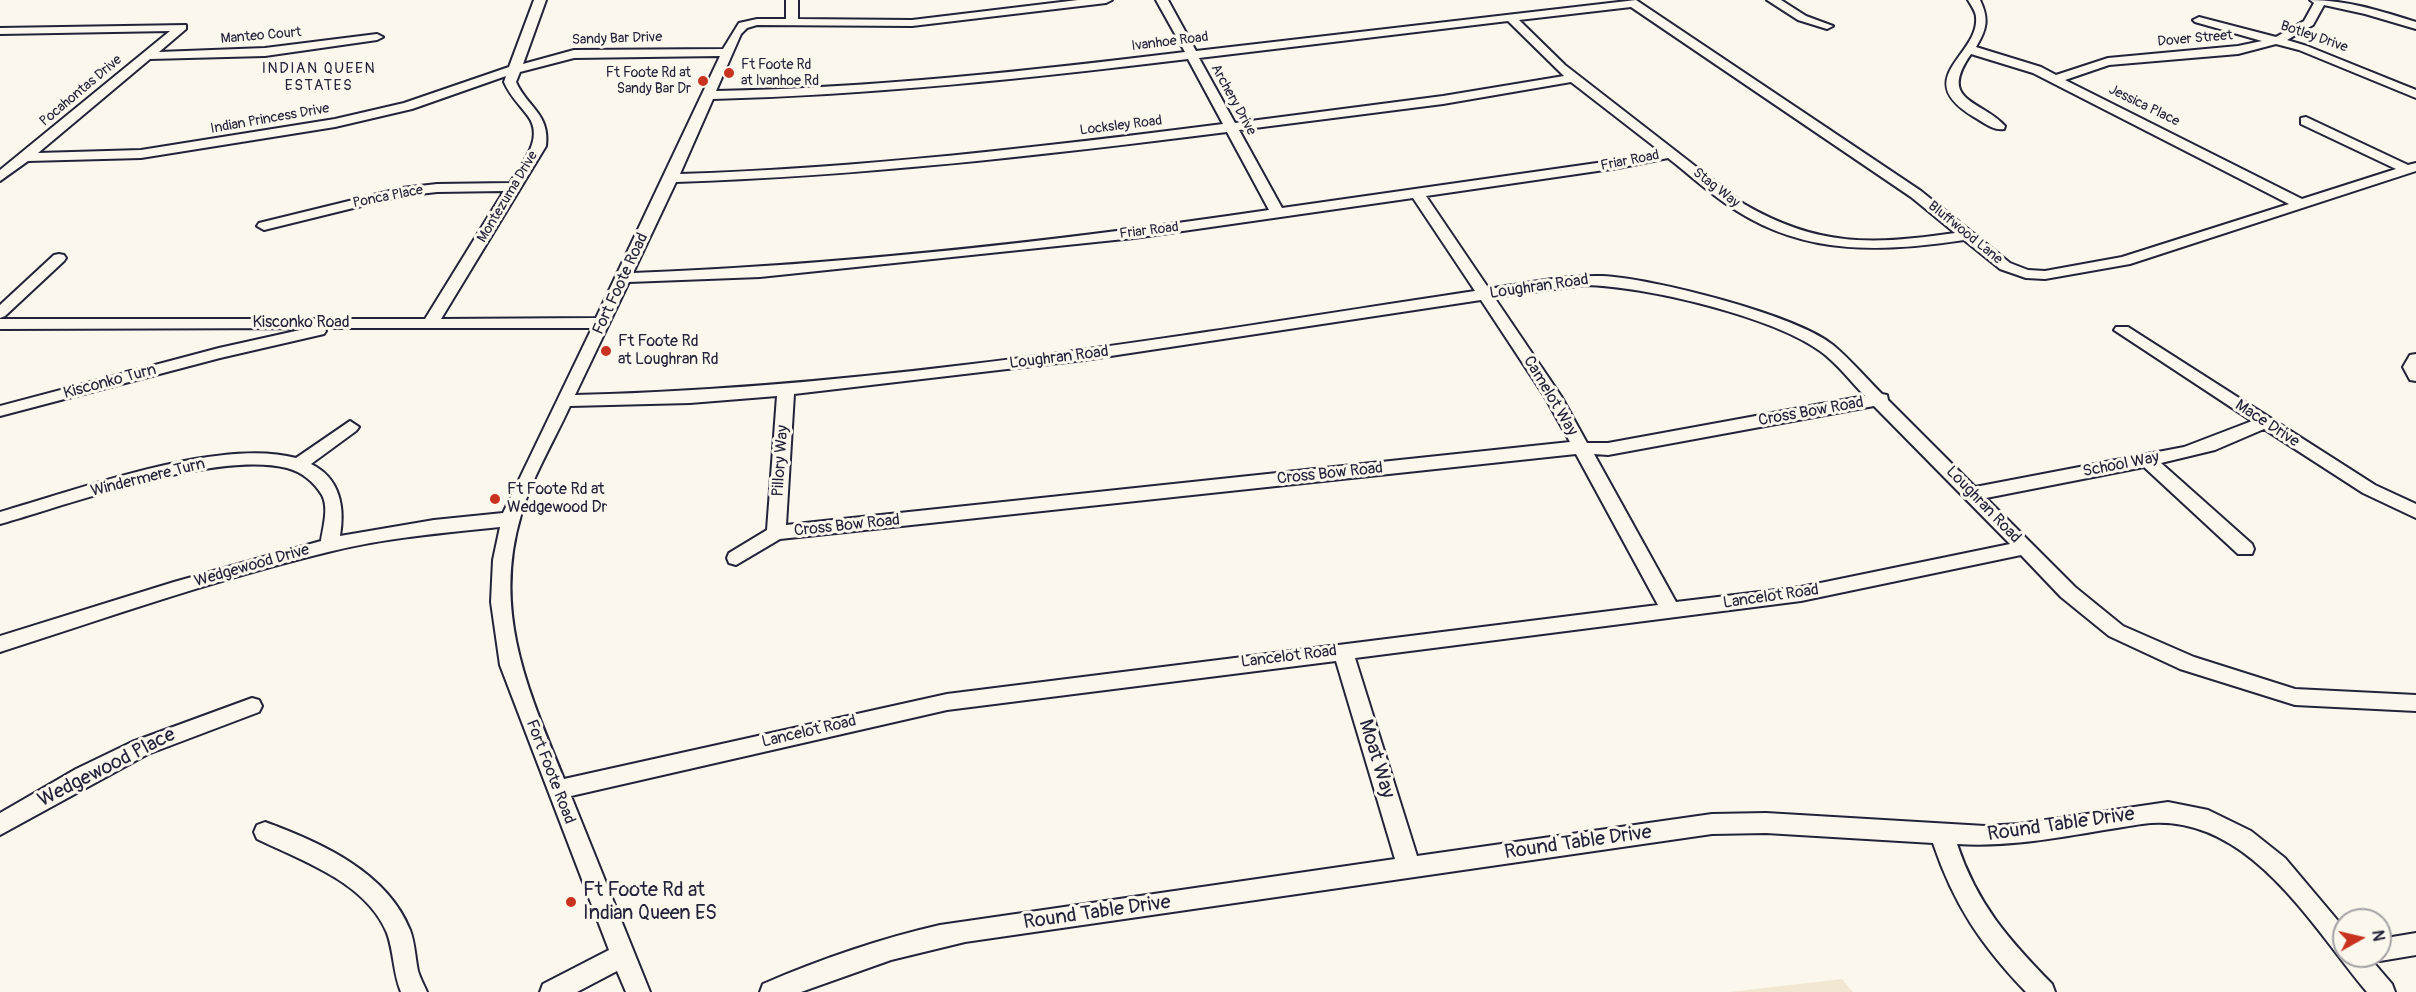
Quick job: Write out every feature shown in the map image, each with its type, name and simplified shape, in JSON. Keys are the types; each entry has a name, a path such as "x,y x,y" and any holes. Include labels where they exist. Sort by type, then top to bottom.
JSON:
{"street":[{"path":"512,70 540,0"},
{"path":"792,0 792,21"},
{"name":"Fort Foote Road","path":"638,992 557,790 505,650 500,609 501,581 511,519 671,178 736,33 743,25 792,21 896,24 1009,6 1106,0"},
{"name":"Archery Drive","path":"1162,0 1278,213"},
{"path":"1773,0 1802,18 1827,26"},
{"path":"1974,0 1982,11 1983,21 1969,49 1954,70 1951,81 1954,93 1977,115 1999,126"},
{"path":"2319,1 2368,11 2416,26"},
{"name":"Dover Street","path":"2055,79 2109,62 2238,50 2279,40 2309,23 2319,1"},
{"name":"Ivanhoe Road","path":"709,95 825,91 1065,70 1631,2"},
{"name":"Bluffwood Lane","path":"1631,2 1916,194 2014,271 2036,275 2125,261 2412,169"},
{"name":"Stag Way","path":"1511,18 1573,78 1754,217 1807,238 1849,246 1873,247 1967,235"},
{"name":"Botley Drive","path":"2199,20 2279,40 2351,66 2416,94"},
{"name":"Pocahontas Drive","path":"0,31 182,27 0,177"},
{"name":"Manteo Court","path":"147,56 265,52 377,37"},
{"name":"Jessica Place","path":"1969,49 2005,58 2055,79 2300,204"},
{"name":"Sandy Bar Drive","path":"512,70 548,59 587,53 728,52"},
{"name":"Indian Princess Drive","path":"25,157 141,154 324,125 408,106 512,70"},
{"name":"Montezuma Drive","path":"431,322 539,146 541,130 539,120 513,93 510,82 512,70"},
{"name":"Locksley Road","path":"671,178 797,174 1096,144 1486,94 1573,78"},
{"path":"2306,121 2412,169"},
{"name":"Friar Road","path":"624,278 771,272 1134,234 1618,164 1671,153"},
{"name":"Ponca Place","path":"264,226 402,192 437,188 515,187"},
{"name":"Camelot Way","path":"1416,192 1483,295 1553,396 1670,609"},
{"path":"0,313 59,258"},
{"name":"Loughran Road","path":"565,401 690,398 786,389 1166,345 1585,280 1617,280 1651,286 1757,316 1796,330 1827,348 1881,399 2084,608 2116,631 2187,663 2234,680 2295,697 2416,704"},
{"path":"219,353 235,333 237,323"},
{"name":"Kisconko Turn","path":"0,411 219,353 356,323"},
{"name":"Kisconko Road","path":"0,324 602,323"},
{"name":"Mace Drive","path":"2122,330 2369,489 2416,512"},
{"path":"2416,359 2411,367 2416,376"},
{"name":"Pillory Way","path":"776,533 786,389"},
{"name":"Cross Bow Road","path":"776,533 1563,448 1608,449 1881,399"},
{"name":"School Way","path":"1972,494 2209,446 2265,422"},
{"path":"298,465 350,427"},
{"name":"Windermere Turn","path":"0,518 201,463 257,458 298,465 325,484 332,496 334,510 329,545"},
{"path":"2147,460 2245,549"},
{"name":"Wedgewood Drive","path":"0,644 195,583 329,545 434,527 511,519"},
{"path":"736,558 776,533"},
{"name":"Lancelot Road","path":"557,790 946,702 1801,594 2024,548"},
{"name":"Moat Way","path":"1343,651 1409,868"},
{"name":"Wedgewood Place","path":"0,825 140,748 252,706"},
{"name":"Round Table Drive","path":"772,992 834,966 922,940 1739,822 1942,835 2019,834 2144,814 2187,814 2225,829 2258,849 2277,865 2332,931"},
{"path":"266,832 348,873 378,900 398,933 405,979 415,992"},
{"path":"1942,835 1963,892 1978,917 2043,992"},
{"path":"2392,948 2416,944"},
{"path":"552,992 623,955"},
{"path":"2362,968 2383,992"}],"shaded area":[{"path":"1842,979 1853,992 1729,992"}],"place":[{"name":"Ft Foote Rd at Ivanhoe Rd","path":"729,73"},
{"name":"Ft Foote Rd at Sandy Bar Dr","path":"703,81"},
{"name":"Ft Foote Rd at Loughran Rd","path":"606,351"},
{"name":"Ft Foote Rd at Wedgewood Dr","path":"495,499"},
{"name":"Ft Foote Rd at Indian Queen ES","path":"571,902"}],"district":[{"name":"INDIAN QUEEN ESTATES","path":"319,78"}]}
